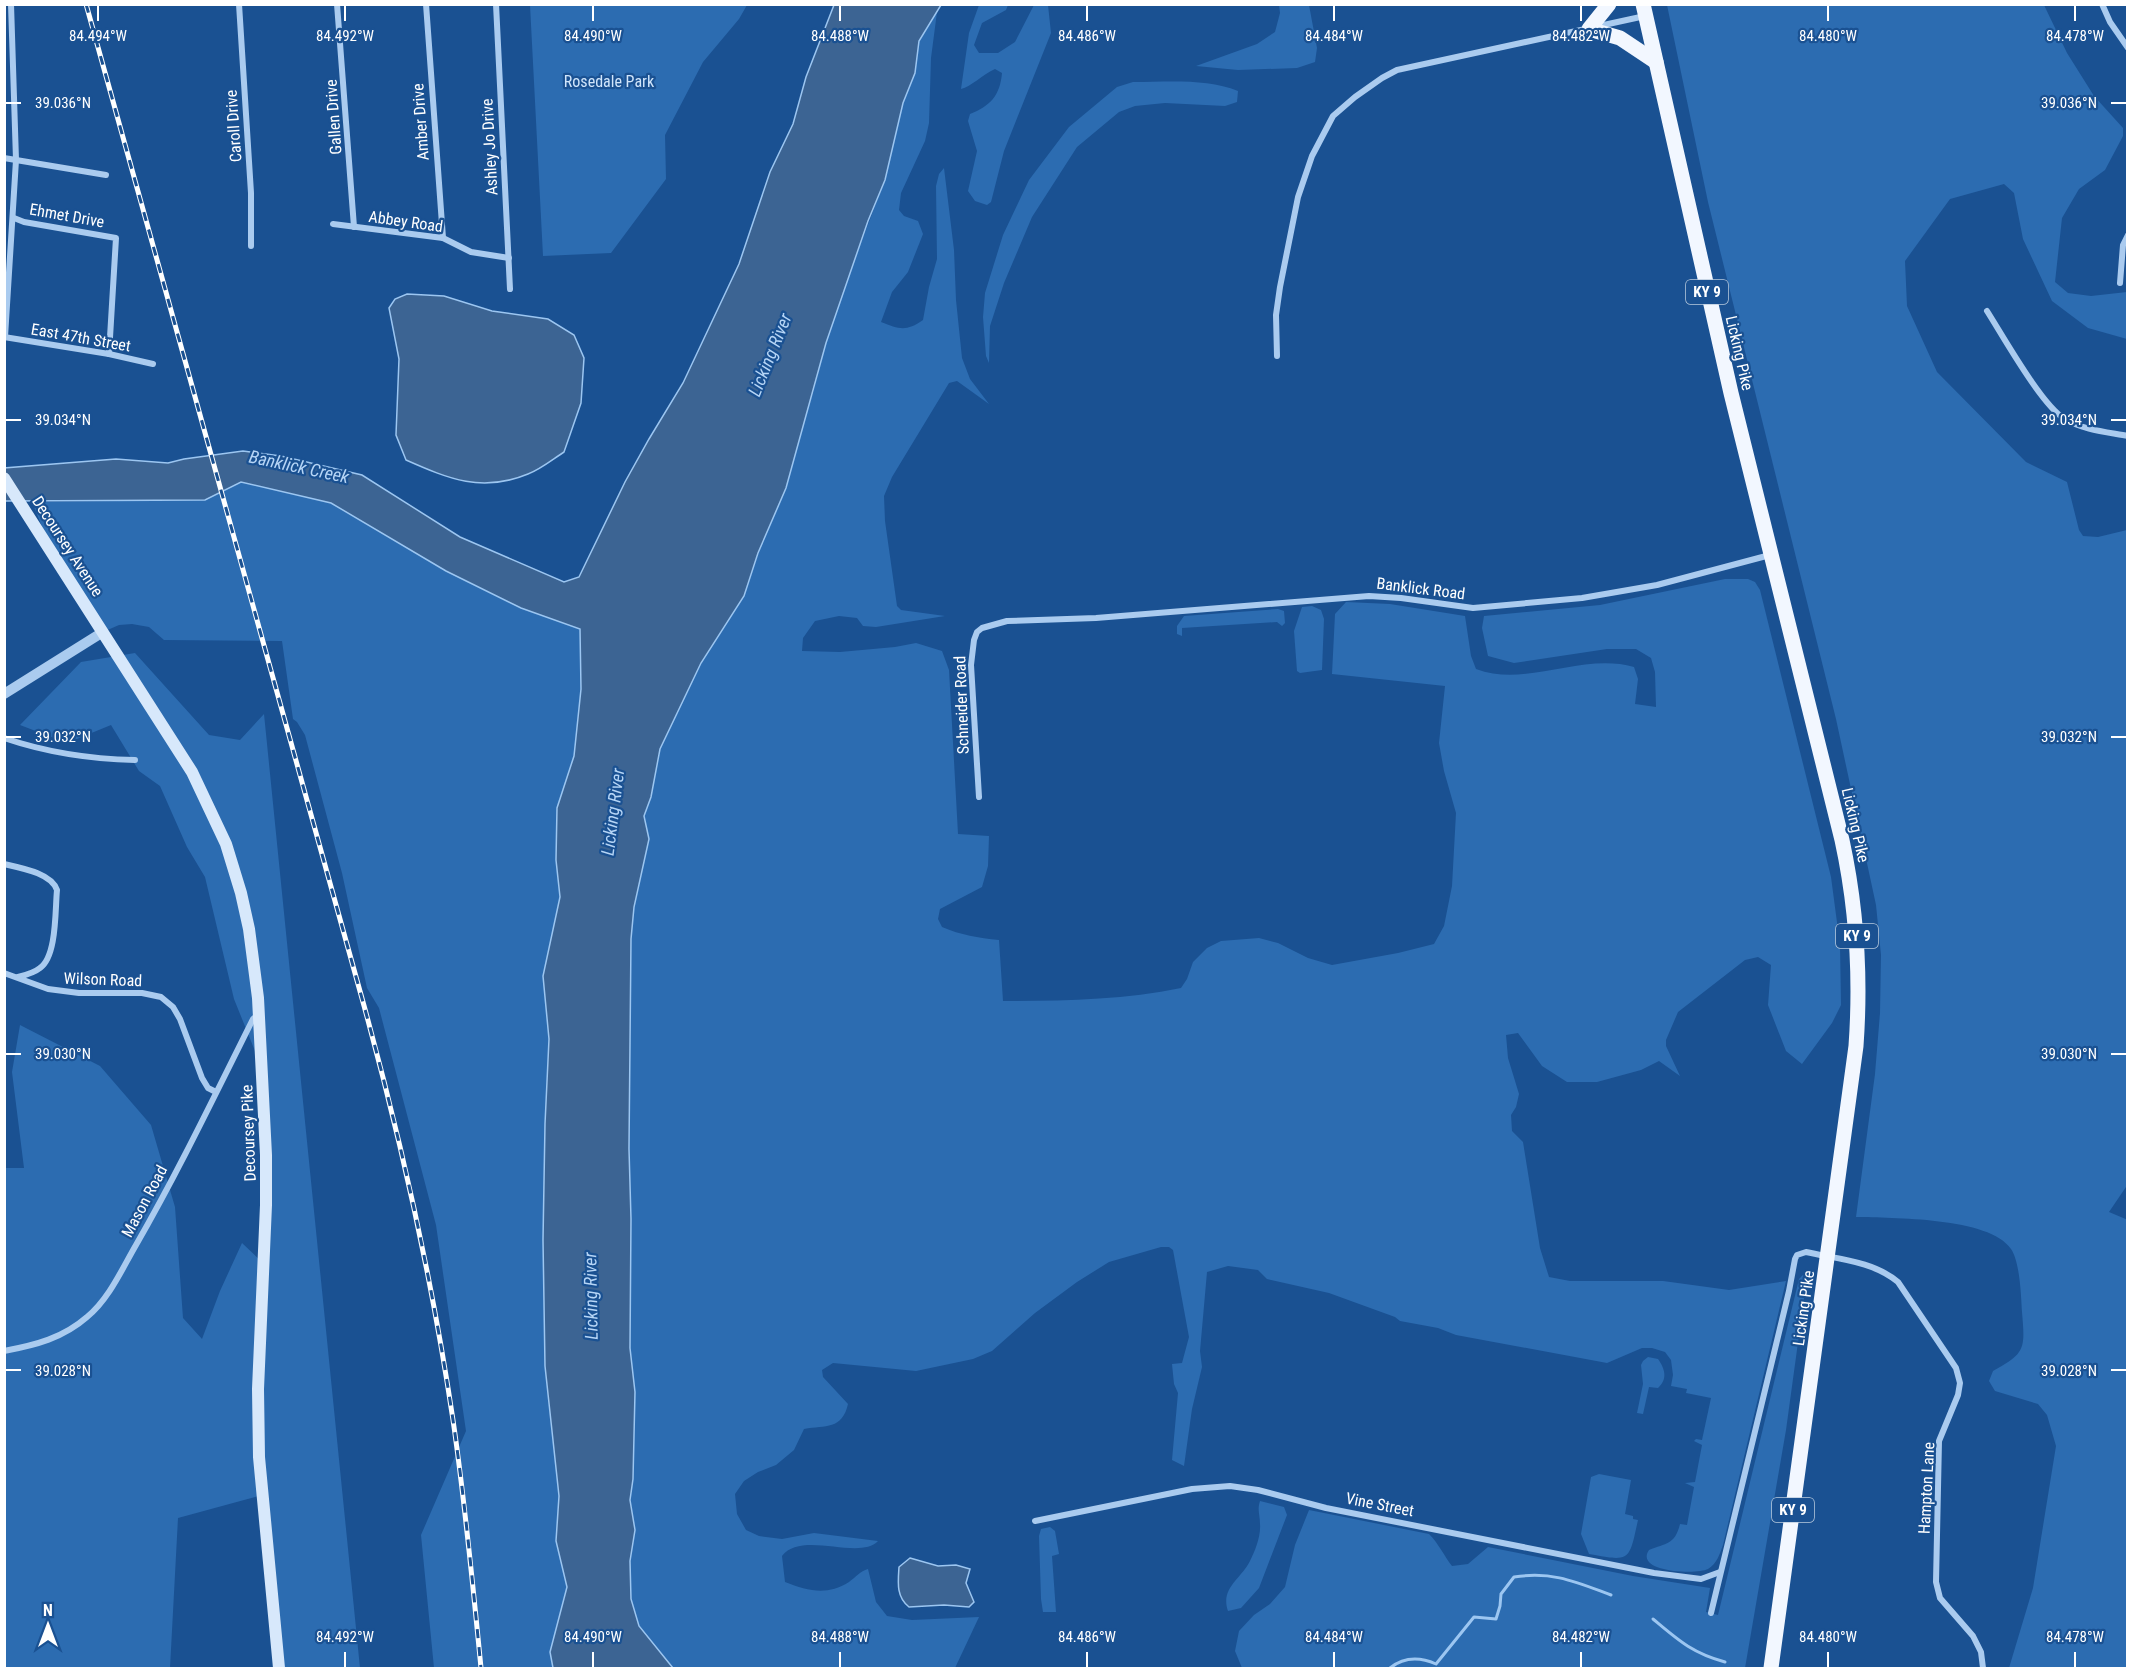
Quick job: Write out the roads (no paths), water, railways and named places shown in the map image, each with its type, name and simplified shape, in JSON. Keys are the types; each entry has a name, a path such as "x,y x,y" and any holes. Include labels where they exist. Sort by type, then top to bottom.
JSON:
{"main road":[{"path":"1609,4 1589,28 1620,38 1656,62"},
{"name":"Licking Pike","path":"1644,10 1714,321 1842,840 1855,913 1858,946 1858,1015 1828,1257 1771,1668"},
{"name":"Decoursey Avenue","path":"4,478 103,632"},
{"name":"Decoursey Pike","path":"103,632 192,771 226,844 249,929 263,1066 266,1195 259,1334 259,1457 279,1668"}],"street":[{"path":"5,337 16,160 11,4"},
{"name":"Caroll Drive","path":"239,4 250,184 251,246"},
{"name":"Gallen Drive","path":"337,4 354,227"},
{"name":"Amber Drive","path":"426,4 443,238"},
{"name":"Ashley Jo Drive","path":"496,4 510,289"},
{"path":"2102,4 2114,30 2127,48"},
{"path":"1277,356 1276,315 1298,197 1312,156 1334,116 1355,97 1397,70 1589,28 1644,10"},
{"path":"4,158 106,175"},
{"name":"Ehmet Drive","path":"14,218 24,222 116,238 110,354"},
{"name":"Abbey Road","path":"333,225 443,238 471,252 509,258"},
{"path":"2120,283 2123,245 2127,235"},
{"path":"1987,311 2044,398 2056,412 2075,424 2127,436"},
{"name":"East 47th Street","path":"5,337 110,354 153,364"},
{"name":"Banklick Road","path":"1029,620 1096,618 1370,596 1401,598 1459,607 1505,606 1633,590 1770,555"},
{"name":"Schneider Road","path":"979,797 971,665 974,640 982,627 1006,621 1029,620"},
{"path":"4,694 103,632"},
{"path":"4,738 48,752 79,758 135,760"},
{"path":"4,864 49,879 55,884 57,890 52,945 47,960 34,972 18,977"},
{"name":"Wilson Road","path":"4,974 48,989 79,993 142,993 161,997 180,1019 202,1078 208,1088 216,1092"},
{"name":"Mason Road","path":"4,1351 39,1344 62,1335 90,1315 101,1302 152,1217 253,1019 259,1014"},
{"name":"Hampton Lane","path":"1720,1572 1797,1255 1803,1252 1887,1272 1898,1282 1956,1368 1960,1383 1958,1395 1939,1442 1936,1582 1940,1598 1973,1636 1981,1652 1983,1668"},
{"name":"Vine Street","path":"1035,1521 1191,1489 1230,1486 1258,1490 1326,1508 1666,1575 1701,1579 1720,1572"},
{"path":"1711,1613 1720,1572"}],"water":[{"path":"834,5 941,5 919,41 915,73 903,103 885,180 868,221 826,343 786,488 758,553 744,596 701,663 660,749 651,797 644,816 649,839 634,907 631,939 629,1149 630,1348 635,1392 633,1479 630,1500 635,1530 630,1561 631,1599 639,1626 673,1668 553,1668 550,1652 567,1587 556,1541 559,1496 545,1366 543,1240 549,1039 543,976 560,897 556,860 557,808 574,756 581,689 580,629 521,608 446,571 331,503 241,482 205,500 5,501 4,468 116,459 168,463 243,451 281,456 362,475 460,537 564,582 579,577 625,482 683,383 739,264 770,172 793,124 806,77"},
{"path":"407,294 444,296 492,311 548,319 574,335 584,358 581,403 564,452 533,472 511,480 481,483 451,478 406,460 396,435 399,359 389,308 395,299"},
{"path":"910,1558 938,1566 956,1565 970,1569 966,1583 974,1602 969,1607 944,1605 909,1607 900,1594 898,1578 899,1567"}],"waterway":[{"path":"1390,1668 1395,1664 1412,1659 1436,1664 1474,1617 1496,1619 1501,1594 1514,1577 1541,1575 1564,1579 1611,1595"},
{"path":"1653,1619 1694,1650 1725,1662"}],"railway":[{"path":"86,4 363,1002 403,1158 445,1367 465,1513 481,1668"}],"park label":[{"name":"Rosedale Park","path":"609,81"}],"water label":[{"name":"Licking River","path":"770,355"},
{"name":"Banklick Creek","path":"299,467"},
{"name":"Licking River","path":"613,812"},
{"name":"Licking River","path":"591,1296"}]}
